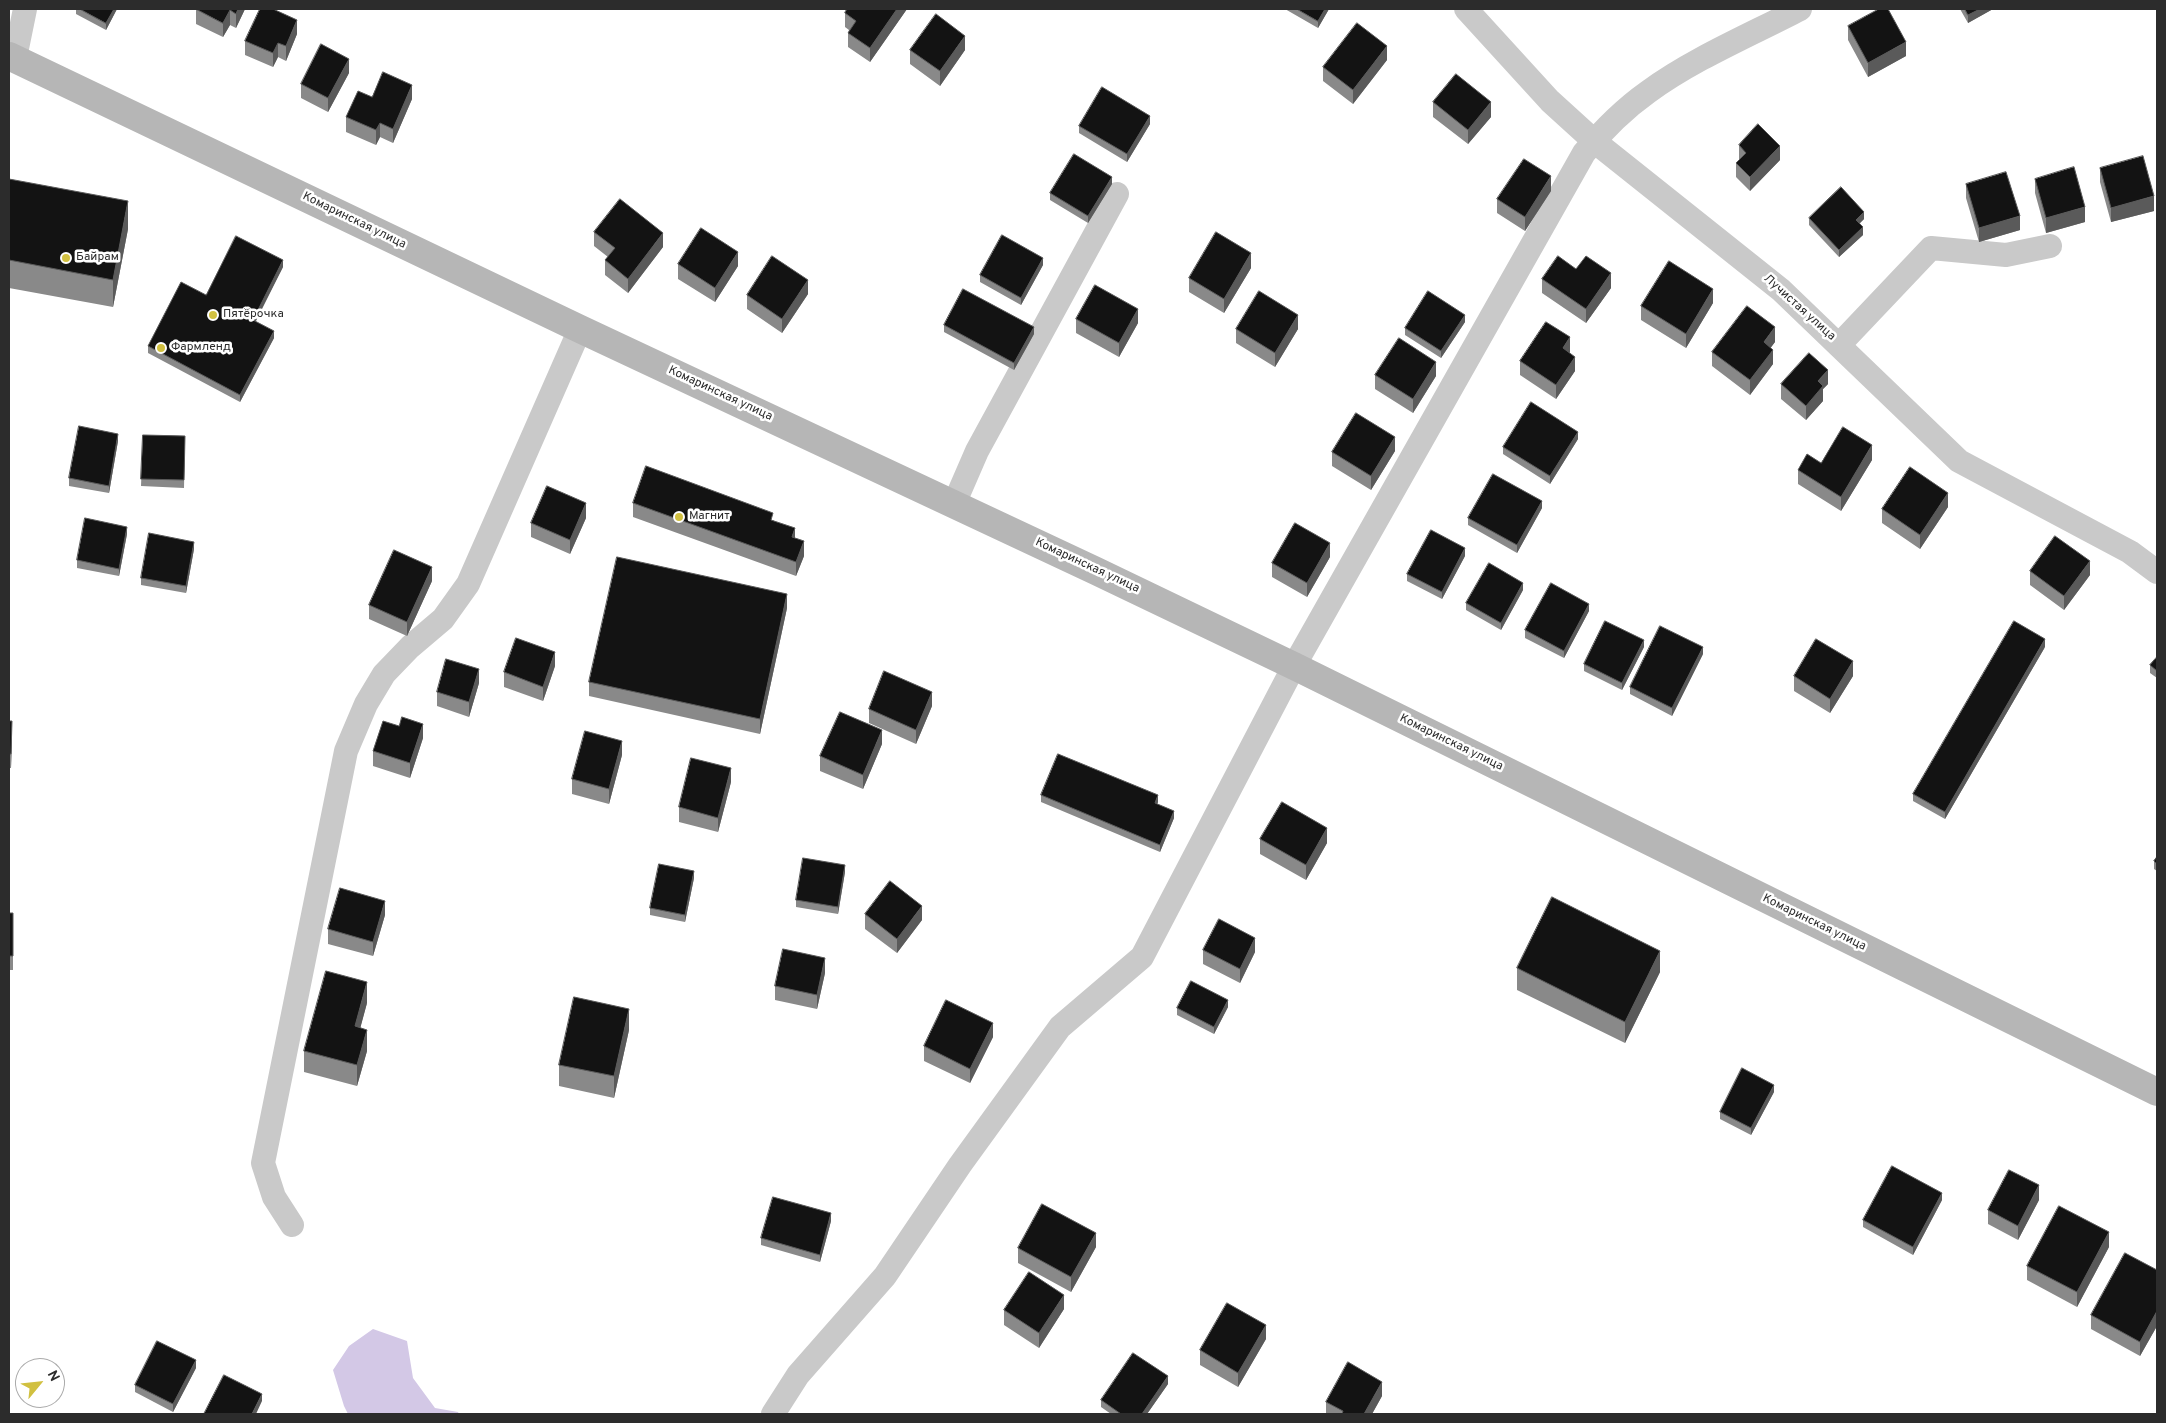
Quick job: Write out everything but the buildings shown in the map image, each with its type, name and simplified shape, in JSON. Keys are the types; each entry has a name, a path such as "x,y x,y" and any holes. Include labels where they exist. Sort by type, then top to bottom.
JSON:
{"street":[{"path":"12,57 25,9"},
{"name":"Лучистая улица","path":"1466,9 1550,101 1594,141 1781,290 1959,461 2130,552 2157,572"},
{"path":"773,1414 798,1375 885,1276 960,1165 1060,1027 1142,956 1294,666 1584,152 1618,116 1649,91 1702,60 1800,9"},
{"name":"Комаринская улица","path":"12,57 580,329 1294,666 2157,1092"},
{"path":"954,504 977,451 1117,194"},
{"path":"1839,345 1931,248 2006,255 2050,246"},
{"path":"292,1225 274,1197 263,1163 346,751 366,704 384,674 410,647 443,619 468,584 580,329"}],"shaded area":[{"path":"373,1329 407,1341 413,1378 435,1408 458,1412 459,1414 348,1414 333,1370 349,1346"}],"place":[{"name":"Байрам","path":"66,258"},
{"name":"Пятёрочка","path":"213,315"},
{"name":"Фармленд","path":"161,348"},
{"name":"Магнит","path":"679,517"}]}
